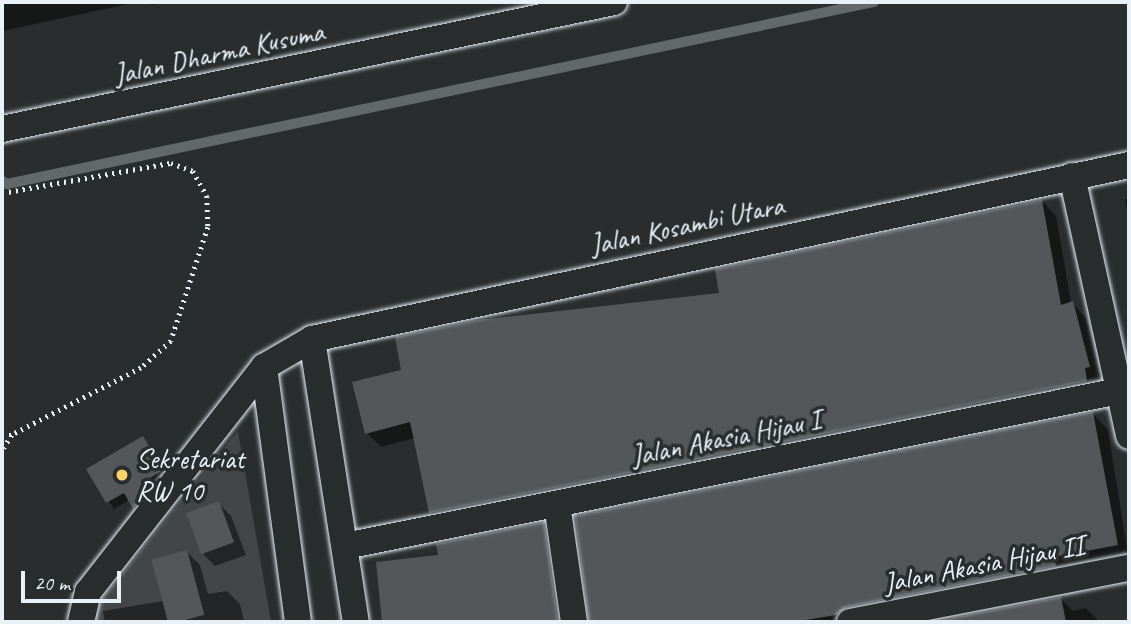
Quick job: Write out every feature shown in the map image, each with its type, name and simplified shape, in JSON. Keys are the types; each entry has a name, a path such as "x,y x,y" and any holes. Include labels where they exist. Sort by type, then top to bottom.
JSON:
{"street":[{"name":"Jalan Dharma Kusuma","path":"2,129 573,6 614,2"},
{"name":"Jalan Kosambi Utara","path":"264,367 313,339 1129,165"},
{"path":"1072,176 1124,390 1129,436"},
{"path":"313,339 356,622"},
{"path":"82,615 88,592 264,367"},
{"path":"264,367 298,622"},
{"name":"Jalan Akasia Hijau I","path":"345,546 1124,390"},
{"path":"557,504 574,622"},
{"name":"Jalan Akasia Hijau II","path":"850,622 1129,568"}],"path":[{"path":"2,193 171,163 193,171 207,196 208,227 171,341 141,368 12,435 2,435"},
{"path":"2,451 12,435"}],"shaded area":[{"path":"238,431 271,622 94,622 92,611"}],"building":[{"path":"1042,200 1061,305 1073,301 1090,367 1085,368 1087,381 429,513 410,422 365,434 352,382 401,370 395,337 478,320 719,293 715,269"},
{"path":"1093,412 1118,545 1054,557 1056,566 847,607 836,615 793,622 589,622 575,516"},
{"name":"Sekretariat RW 10","path":"143,436 163,470 145,481 150,488 133,509 124,493 106,503 86,469"},
{"path":"219,501 234,542 201,554 186,513"},
{"path":"544,522 558,622 382,622 376,562 438,555 436,544"},
{"path":"187,550 204,615 168,622 151,560"},
{"path":"1061,597 1066,622 932,622"}],"waterway":[{"path":"2,181 7,184 874,2"}],"place":[{"name":"Sekretariat RW 10","path":"122,475"}]}
